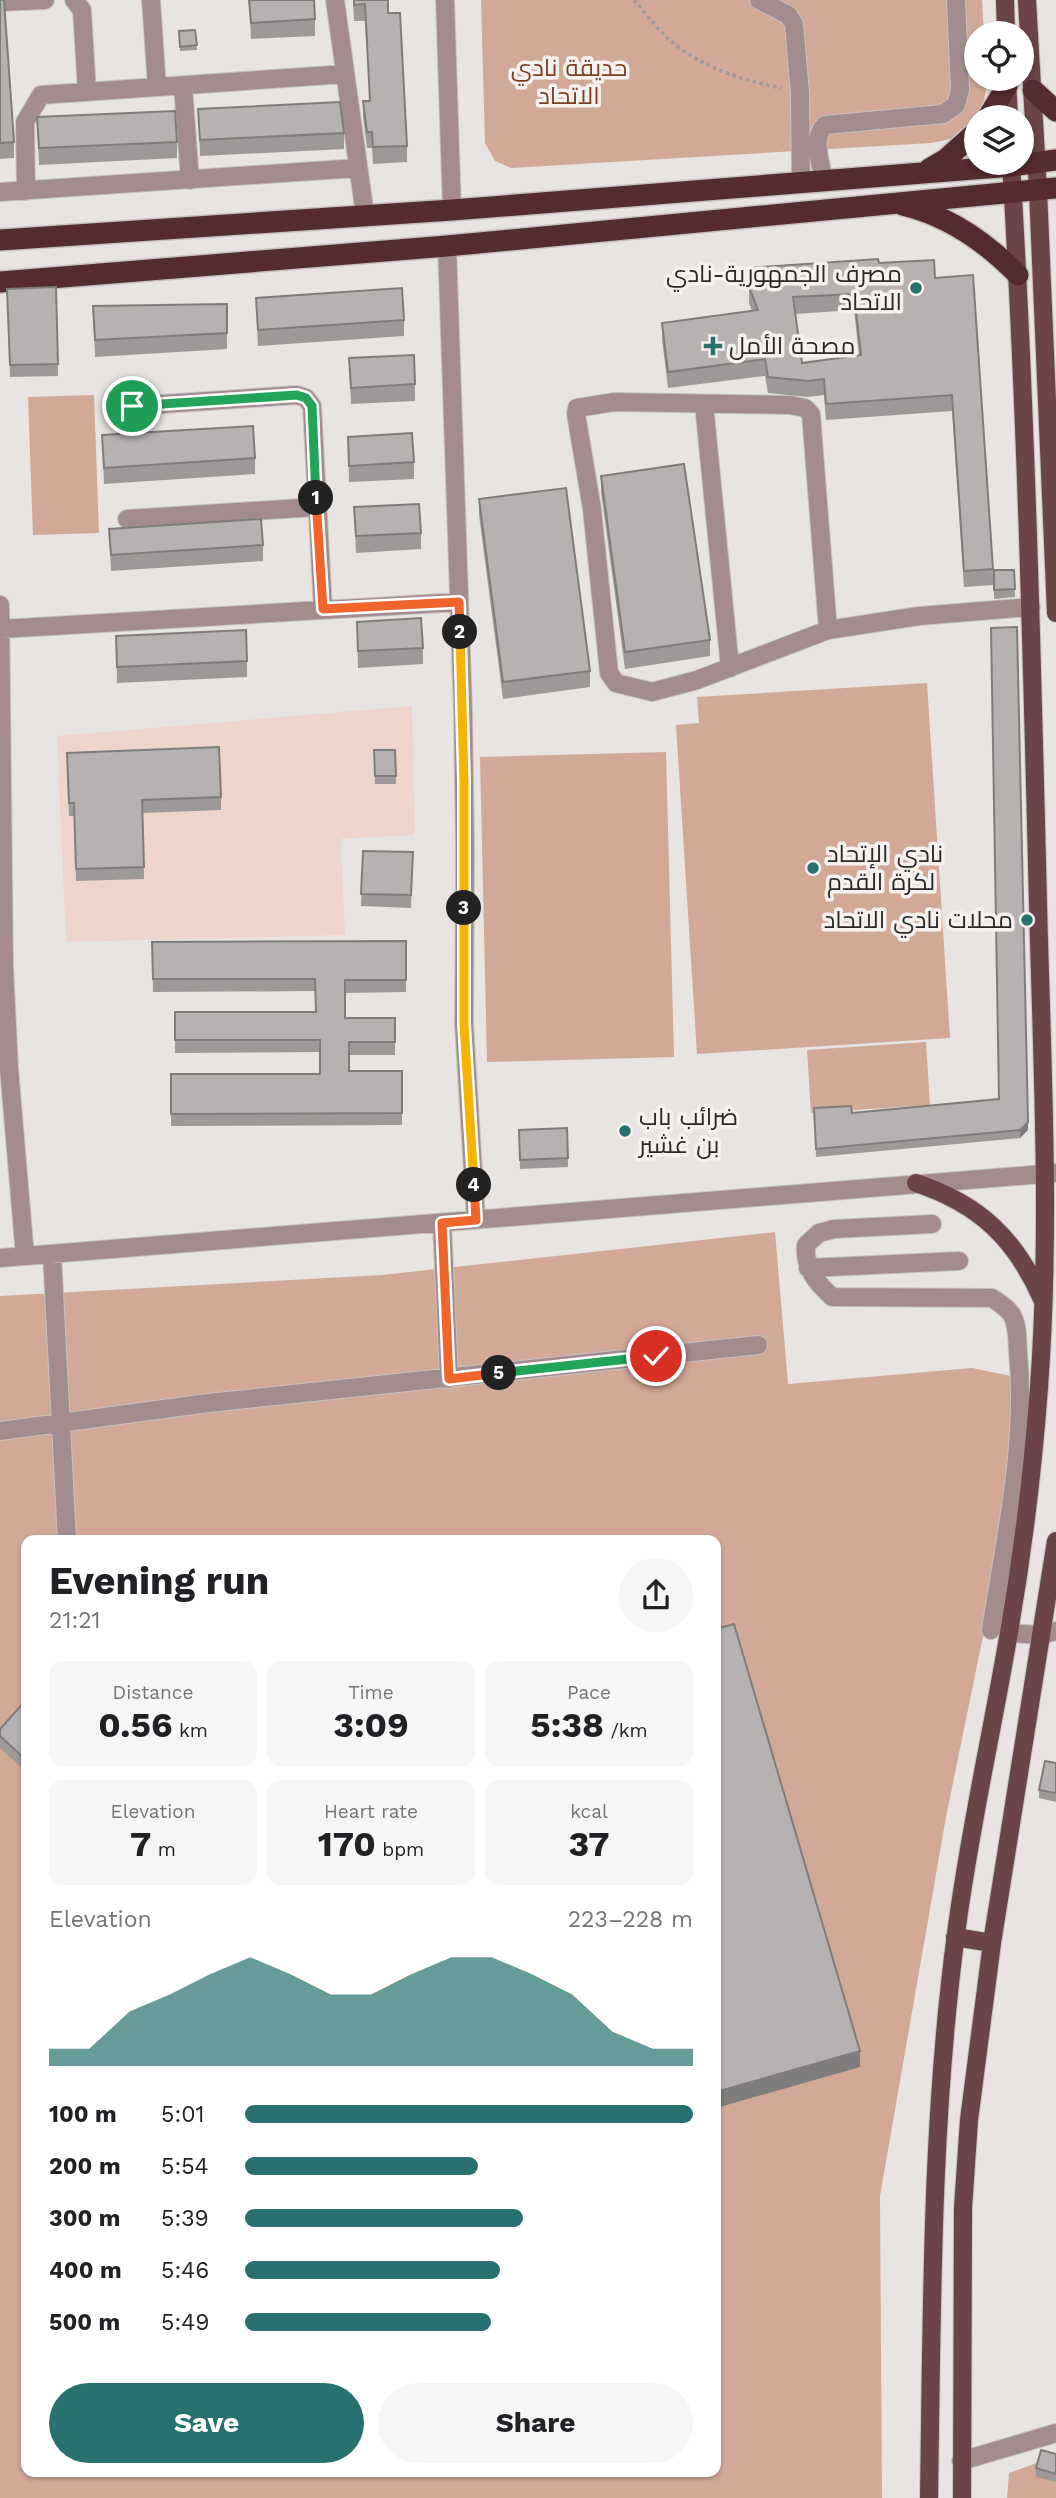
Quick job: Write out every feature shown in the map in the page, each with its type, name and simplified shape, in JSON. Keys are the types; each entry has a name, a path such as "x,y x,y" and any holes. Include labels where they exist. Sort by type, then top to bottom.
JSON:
{"highway":[{"path":"1034,91 1056,111"},
{"path":"926,171 946,159 964,143"},
{"path":"0,240 452,210 964,168"},
{"path":"0,282 447,246 1047,189"},
{"path":"891,202 951,222 987,246 1018,275"}],"main road":[{"path":"1005,0 1006,21"},
{"path":"1027,0 1028,21"},
{"path":"1033,91 1046,161 1056,613"},
{"path":"929,2498 934,2204 955,1937 1000,1632 1033,1453 1050,1173 1031,607 1012,175"},
{"path":"916,1183 941,1191 964,1203 995,1227 1020,1256 1044,1305"},
{"path":"962,2498 963,2208 978,2036 992,1943 1049,1633 1056,1541"},
{"path":"955,1937 992,1943"},
{"path":"934,2204 963,2208"}],"street":[{"path":"0,2 45,0"},
{"path":"74,0 82,10 88,92"},
{"path":"151,0 157,88"},
{"path":"335,0 365,215"},
{"path":"445,0 452,210"},
{"path":"759,0 788,15 793,24 800,93 801,183"},
{"path":"824,180 817,142 819,131 825,125 943,114 956,105 960,90 956,0"},
{"path":"26,191 25,122 41,95 345,74"},
{"path":"183,86 190,180"},
{"path":"0,192 358,169"},
{"path":"447,246 465,851 464,1014 476,1220"},
{"path":"132,406 297,395 306,398 312,406 323,609"},
{"path":"828,630 811,414 805,408 790,405 614,402 586,404 577,408 592,509 609,673 616,684 652,692 697,680 828,630 919,616 1031,607"},
{"path":"704,404 730,667"},
{"path":"127,519 316,507"},
{"path":"1,629 459,602"},
{"path":"0,607 2,914 9,1068 24,1256"},
{"path":"0,1258 1050,1173"},
{"path":"442,1223 449,1379"},
{"path":"932,1224 834,1229 819,1233 806,1245 808,1268 832,1297 992,1298 1007,1308 1013,1317 1020,1375 1016,1467 1000,1632 1049,1633"},
{"path":"52,1254 67,1535"},
{"path":"808,1268 958,1261"},
{"path":"0,1431 208,1403 758,1345"},
{"path":"961,2461 1056,2433"}],"path":[{"path":"634,0 668,39 689,55 738,78 800,93"}],"shaded area":[{"path":"412,706 415,835 341,839 345,935 66,942 57,736"}],"green space":[{"name":"حديقة نادي الاتحاد","path":"481,0 982,0 983,21 964,21 964,91 985,91 985,95 982,105 964,105 964,136 931,143 511,168 495,161 485,143"},
{"path":"94,395 99,533 33,535 28,397"},
{"path":"927,683 950,1038 697,1054 676,725 699,723 697,697"},
{"path":"666,752 674,1057 487,1062 480,757"},
{"path":"926,1042 930,1105 811,1113 807,1050"},
{"path":"775,1232 788,1384 972,1368 1020,1378 1006,1524 946,1817 880,2196 882,2498 0,2498 0,1296 382,1275"},
{"path":"1056,2456 1056,2498 1007,2498 1009,2473"}],"building":[{"path":"0,0 4,0 14,142 0,143"},
{"path":"249,0 314,0 315,19 251,23"},
{"path":"354,0 388,0 388,13 400,13 407,146 373,147 372,132 367,132 363,101 370,101 365,4 354,5"},
{"path":"195,30 197,45 180,47 179,31"},
{"path":"340,102 344,133 200,140 198,109"},
{"path":"175,111 177,142 39,148 37,117"},
{"path":"878,259 879,263 934,260 935,278 973,275 993,569 964,571 952,395 826,404 824,379 808,381 768,377 765,359 668,372 662,323 758,310 749,287 749,268","holes":["854,294 861,355 802,363 793,297"]},
{"path":"56,287 58,364 10,365 7,289"},
{"path":"402,288 404,320 258,330 256,298"},
{"path":"227,304 227,333 95,340 93,306"},
{"path":"414,355 415,384 351,388 349,358"},
{"path":"253,426 255,458 104,468 102,435"},
{"path":"412,433 414,462 349,466 348,437"},
{"path":"684,464 710,640 625,652 601,476"},
{"path":"566,488 590,671 503,682 479,499"},
{"path":"419,504 421,533 356,536 354,507"},
{"path":"261,519 263,545 111,555 109,529"},
{"path":"994,570 1014,570 1015,589 994,590"},
{"path":"421,618 423,648 358,651 357,622"},
{"path":"1017,627 1028,1122 1020,1130 816,1149 814,1108 851,1106 852,1113 999,1099 991,628"},
{"path":"246,630 247,661 117,667 116,636"},
{"path":"219,747 221,797 142,800 144,867 76,869 74,803 69,803 67,753"},
{"path":"374,750 395,750 396,776 375,776"},
{"path":"363,851 413,852 411,895 361,894"},
{"path":"406,941 406,980 345,980 345,1018 395,1018 395,1042 349,1042 349,1071 402,1071 402,1113 171,1114 171,1074 320,1074 320,1040 175,1040 175,1012 316,1012 315,979 153,979 152,942"},
{"path":"567,1128 568,1158 520,1160 519,1130"},
{"path":"734,1624 860,2051 721,2091 721,1628"},
{"path":"21,1706 21,1755 0,1736 0,1729"},
{"path":"1045,1761 1056,1763 1056,1793 1039,1790"},
{"path":"1041,2450 1056,2454 1056,2474 1036,2468"}],"place":[{"name":"مصرف الجمهورية-نادي الاتحاد","path":"916,288"},
{"name":"مصحة الأمل","path":"713,346"},
{"name":"نادي الإتحاد لكرة القدم","path":"813,868"},
{"name":"محلات نادي الاتحاد","path":"1027,920"},
{"name":"ضرائب باب بن غشير","path":"625,1131"}],"route":[{"path":"132,406 297,395 306,398 312,406 323,609 459,602 465,851 463,993 476,1220 442,1223 449,1379 656,1356"}]}
